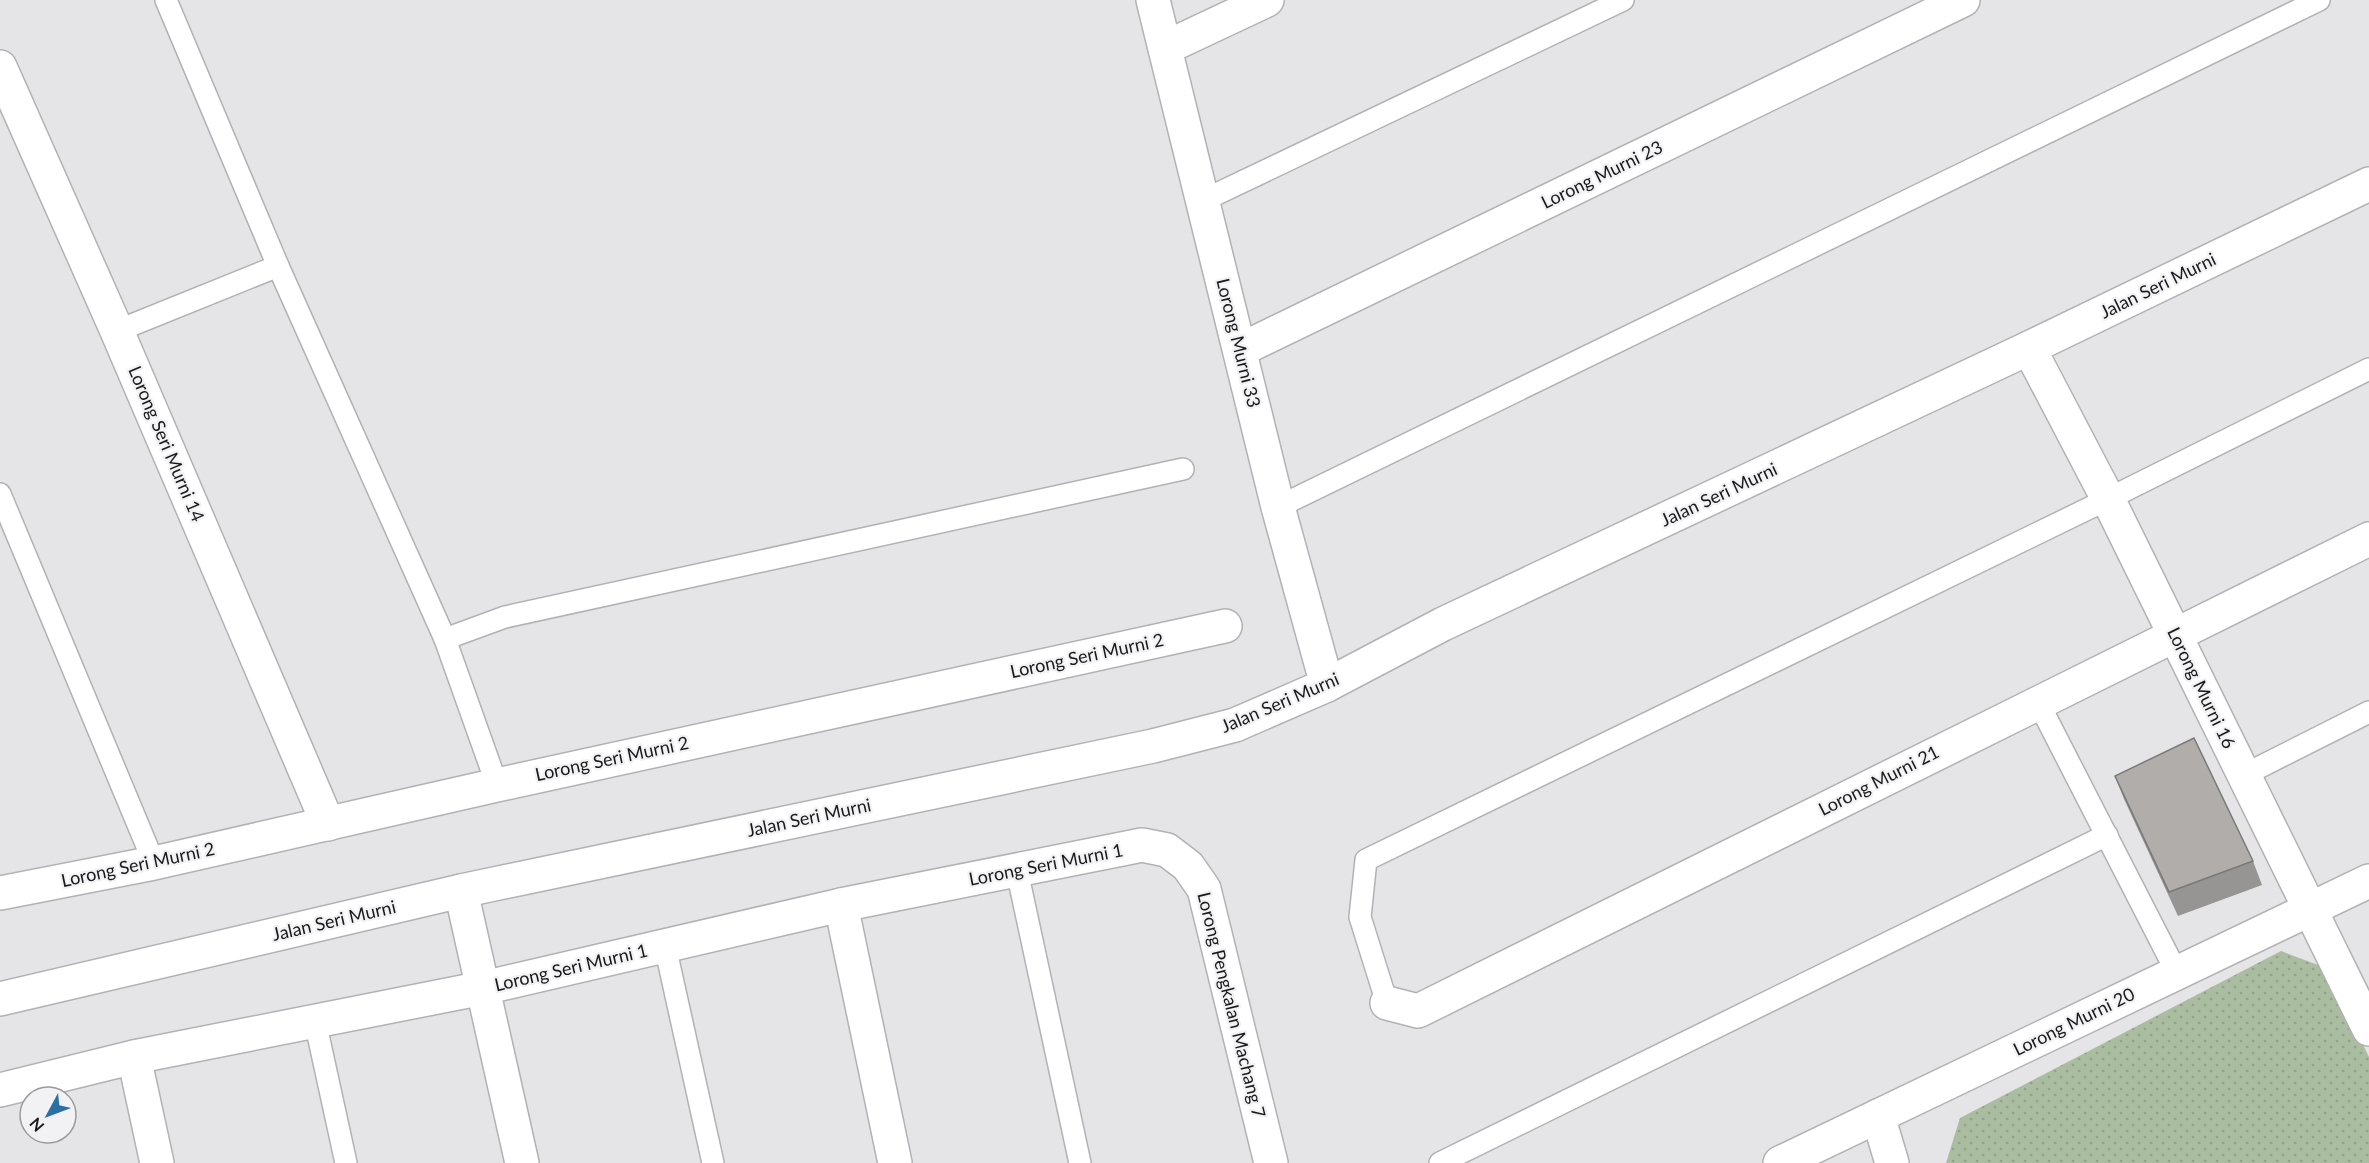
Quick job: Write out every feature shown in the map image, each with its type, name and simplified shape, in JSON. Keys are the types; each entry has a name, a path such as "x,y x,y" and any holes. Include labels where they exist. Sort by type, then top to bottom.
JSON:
{"street":[{"name":"Lorong Murni 33","path":"1153,0 1278,507 1327,685"},
{"path":"1165,48 1267,0"},
{"name":"Lorong Murni 23","path":"1240,350 1963,0"},
{"name":"Lorong Seri Murni 14","path":"0,67 117,331 328,824"},
{"name":"Jalan Seri Murni","path":"0,999 461,891 1153,746 1235,725 1327,685 1443,624 2029,348 2369,184"},
{"name":"Lorong Murni 16","path":"2029,348 2108,499 2369,1029"},
{"name":"Lorong Murni 21","path":"1387,1003 1418,1011 2369,539"},
{"name":"Lorong Seri Murni 2","path":"0,893 154,863 497,785 1225,626"},
{"name":"Lorong Seri Murni 1","path":"0,1090 134,1057 483,988 841,906 1142,845"},
{"name":"Lorong Pengkalan Machang 7","path":"1142,845 1167,850 1188,866 1204,889 1271,1163"},
{"name":"Lorong Murni 20","path":"1780,1163 2369,881"},
{"path":"461,891 522,1163"},
{"path":"841,906 895,1163"},
{"path":"134,1057 156,1163"},
{"path":"1878,1116 1892,1163"}],"lane":[{"path":"166,0 278,266 445,639 497,785"},
{"path":"1202,201 1623,0"},
{"path":"1278,507 2319,0"},
{"path":"117,331 278,266"},
{"path":"1387,1003 1360,917 1366,860 2108,499 2369,369"},
{"path":"445,639 505,617 1183,469"},
{"path":"0,494 154,863"},
{"path":"2038,702 2177,973"},
{"path":"2244,775 2369,712"},
{"path":"1440,1163 2107,835"},
{"path":"1017,871 1080,1163"},
{"path":"665,946 713,1163"},
{"path":"315,1021 346,1163"}],"green space":[{"path":"2281,951 2326,968 2369,1057 2369,1163 1946,1163 1960,1118"}],"building":[{"path":"2194,738 2253,861 2169,892 2115,776"}]}
